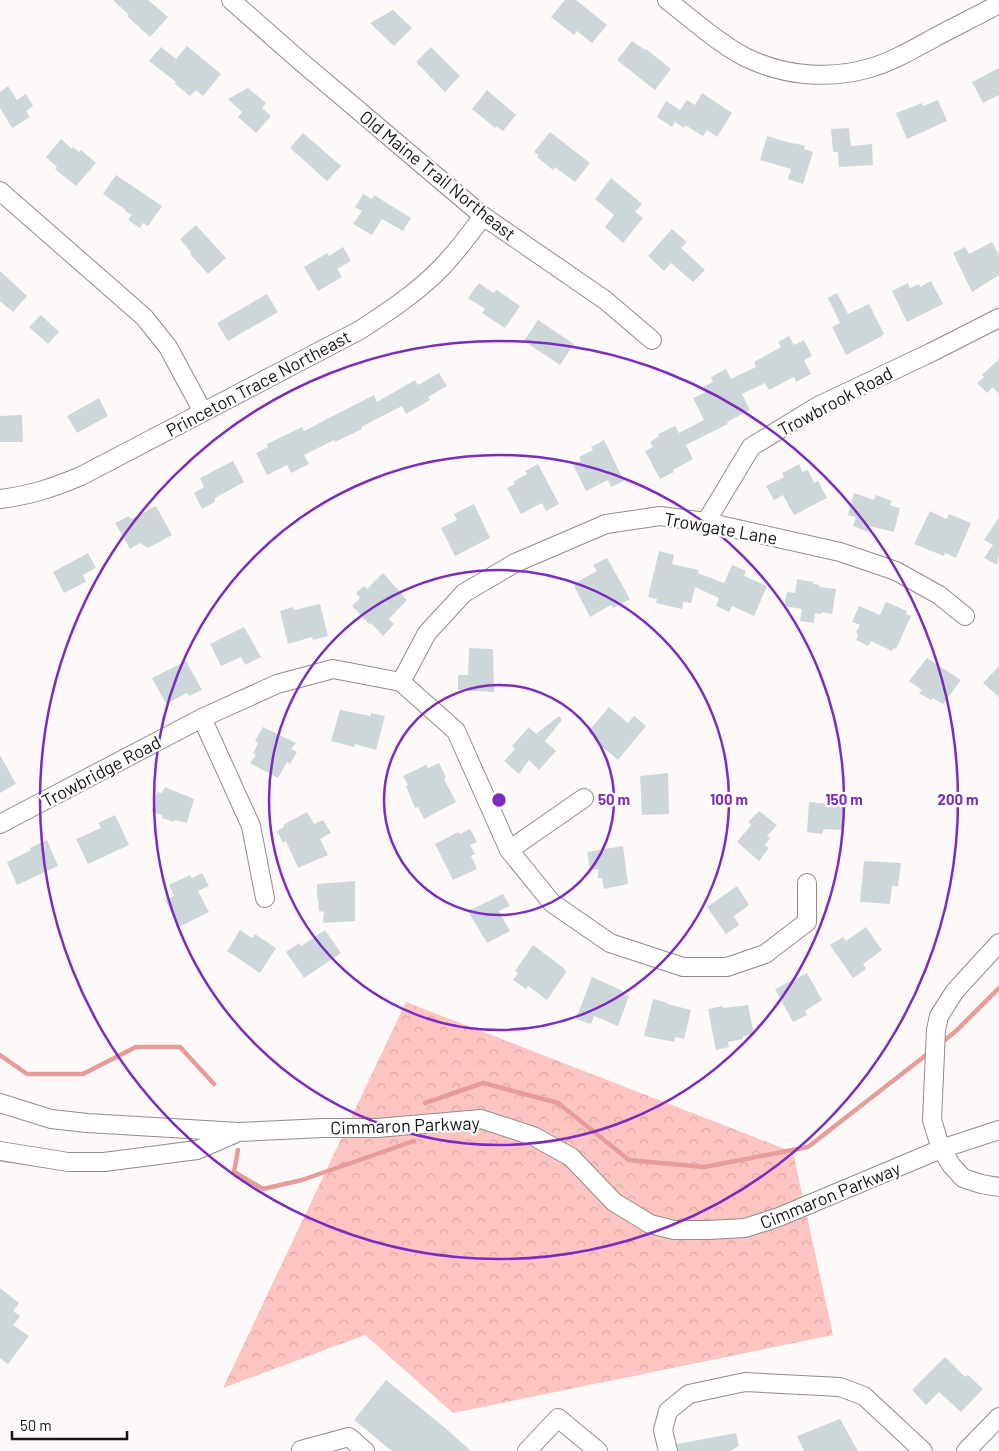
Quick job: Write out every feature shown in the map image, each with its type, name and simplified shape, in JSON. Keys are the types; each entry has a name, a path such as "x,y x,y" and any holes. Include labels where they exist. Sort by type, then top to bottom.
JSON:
{"street":[{"name":"Old Maine Trail Northeast","path":"231,0 483,216 605,300 652,340"},
{"path":"667,0 729,48 746,58 768,67 793,73 819,75 845,74 871,68 895,58 999,4"},
{"path":"0,191 144,317 168,347 203,412"},
{"name":"Princeton Trace Northeast","path":"0,498 20,496 48,489 81,476 360,330 418,290 464,243 483,216"},
{"name":"Trowbrook Road","path":"706,522 751,447 818,406 999,318"},
{"name":"Trowgate Lane","path":"401,682 427,633 464,593 515,563 606,524 660,516 706,522 840,552 896,571 939,595 965,616"},
{"name":"Trowbridge Road","path":"0,824 202,718 277,684 332,669 401,682"},
{"path":"401,682 456,731 509,850 552,903 610,943 683,967 727,967 765,954 808,922 807,883"},
{"path":"202,718 251,826 265,898"},
{"path":"509,850 584,798"},
{"path":"999,943 955,991 939,1016 936,1030 932,1120 941,1149 952,1166 963,1178 999,1187"},
{"name":"Cimmaron Parkway","path":"0,1104 51,1119 96,1124 239,1132 323,1128 377,1128 481,1119 533,1136 571,1157 614,1202 650,1224 674,1230 745,1228 778,1218 941,1149 999,1130"},
{"name":"Cimmaron Parkway","path":"0,1151 68,1162 104,1162 197,1150 239,1132"},
{"path":"668,1451 663,1430 668,1411 689,1394 745,1382 840,1387 864,1396 923,1451"},
{"path":"966,1451 999,1417"},
{"path":"527,1451 558,1418 598,1451"},
{"path":"301,1451 349,1437 364,1451"}],"green space":[{"path":"406,1002 793,1152 833,1335 453,1413 365,1335 223,1388"}],"building":[{"path":"113,0 148,0 168,17 150,37"},
{"path":"565,0 576,0 607,25 592,43 577,31 574,35 551,17"},
{"path":"393,10 412,28 394,46 370,23"},
{"path":"632,41 646,49 671,69 655,90 617,60"},
{"path":"187,46 221,74 203,96 196,90 190,96 175,84 176,82 149,61 161,47 176,59"},
{"path":"431,47 460,76 445,92 416,62"},
{"path":"999,68 999,95 983,103 972,82"},
{"path":"8,86 17,100 26,94 33,106 26,111 30,117 12,128 0,108 0,92"},
{"path":"248,88 266,103 262,108 271,116 256,133 238,117 242,112 228,99"},
{"path":"487,90 516,115 503,131 496,126 495,128 472,109"},
{"path":"702,93 732,113 717,137 707,130 703,136 685,125 684,128 675,122 672,127 657,117 666,101 680,110 687,100 695,105"},
{"path":"938,100 947,121 907,139 896,113 922,103 923,106"},
{"path":"849,128 851,146 872,144 873,165 839,167 838,152 833,152 831,129"},
{"path":"550,132 590,163 575,182 555,167 553,170 537,157 539,155 534,152"},
{"path":"303,133 341,166 327,181 290,148"},
{"path":"767,136 805,146 804,149 813,152 803,184 788,179 791,169 760,160"},
{"path":"61,139 72,149 73,147 79,152 81,150 96,163 76,186 55,169 57,167 46,157"},
{"path":"116,175 162,206 148,226 143,223 140,228 128,220 132,215 103,194"},
{"path":"611,178 642,204 635,212 643,218 623,243 605,227 614,215 595,199"},
{"path":"363,194 372,199 374,195 411,218 403,231 382,219 372,235 353,224 362,211 355,207"},
{"path":"196,225 226,258 208,274 190,254 191,252 180,239"},
{"path":"672,229 687,242 681,248 705,270 693,282 671,263 664,271 648,256"},
{"path":"992,242 999,255 999,275 972,292 953,253 965,247 969,254"},
{"path":"343,247 351,261 337,269 342,277 318,291 304,267 327,253 329,256"},
{"path":"0,271 27,296 13,312 0,301"},
{"path":"931,281 943,304 907,322 892,291 908,283 910,288 919,284 920,287"},
{"path":"479,283 493,293 497,290 520,306 505,328 482,313 485,309 468,298"},
{"path":"837,293 848,314 869,304 884,334 846,355 832,327 840,323 828,298"},
{"path":"267,294 278,312 228,341 217,323"},
{"path":"41,315 59,332 48,344 29,327"},
{"path":"538,320 574,344 560,365 524,341"},
{"path":"789,336 794,345 804,340 812,356 804,360 811,374 796,382 794,377 769,390 765,383 742,394 750,410 727,422 728,424 686,445 693,459 660,479 645,451 653,447 650,442 659,436 658,434 675,426 679,433 704,420 693,398 706,392 703,387 713,382 711,377 726,369 731,379 756,367 754,362 781,347 778,342"},
{"path":"999,359 999,394 993,387 987,393 977,383 984,377 982,375"},
{"path":"439,373 447,386 428,397 430,400 406,414 402,406 361,427 362,429 304,455 309,464 291,473 287,465 267,475 256,453 268,447 267,444 302,427 304,431 374,395 377,402 415,380 418,385"},
{"path":"99,398 108,416 77,433 67,416"},
{"path":"22,415 23,442 0,442 0,416"},
{"path":"604,440 624,481 611,487 608,480 586,491 573,465 581,461 579,457 593,450 591,447"},
{"path":"233,461 244,482 215,498 215,502 202,509 194,493 204,487 200,478"},
{"path":"538,464 559,504 546,511 542,503 521,514 507,488 527,474 525,471"},
{"path":"799,464 802,472 808,470 814,483 818,481 827,498 794,515 783,495 774,500 766,486 784,477 782,473"},
{"path":"854,493 874,500 876,495 892,501 889,505 900,508 894,532 869,526 868,532 853,526 856,517 848,515"},
{"path":"474,504 490,538 455,556 441,528 457,520 454,514"},
{"path":"156,506 172,535 148,548 140,543 130,549 115,523 129,516 131,519"},
{"path":"930,511 946,519 949,514 971,523 956,558 945,553 944,556 914,544"},
{"path":"999,517 999,555 997,565 984,558 993,545 984,540"},
{"path":"659,551 674,555 672,564 699,570 698,573 724,583 732,565 746,571 744,576 767,586 754,616 732,606 729,612 716,606 719,598 695,587 691,603 683,602 682,609 656,603 657,599 648,597"},
{"path":"88,553 96,568 83,575 86,582 64,593 53,572"},
{"path":"607,558 630,599 613,608 611,605 590,617 574,586 575,583 597,571 593,565"},
{"path":"383,573 407,600 389,619 394,624 383,636 352,606 360,598 356,593 364,586 367,589"},
{"path":"797,579 813,582 813,584 819,585 819,587 836,589 832,614 815,613 814,623 800,621 802,609 784,606 787,592 795,593"},
{"path":"886,602 907,611 906,614 911,616 896,649 894,648 892,651 871,641 868,646 856,640 858,635 856,632 860,625 852,622 859,606 880,615"},
{"path":"320,604 328,636 313,640 312,637 288,644 280,611 293,607 294,610"},
{"path":"244,627 261,657 245,665 241,657 221,666 210,644"},
{"path":"469,648 493,649 494,692 458,690 458,675 468,675"},
{"path":"927,658 961,680 943,704 919,693 922,690 909,681"},
{"path":"186,661 202,690 189,696 187,693 166,704 152,678"},
{"path":"999,666 999,697 983,683"},
{"path":"609,707 628,723 634,716 646,726 618,760 593,739 594,737 588,732"},
{"path":"340,710 371,716 371,713 385,716 376,750 355,744 354,747 331,741"},
{"path":"559,716 562,720 545,741 556,751 539,770 529,760 519,774 504,761 515,749 512,746 529,727 536,734"},
{"path":"263,727 296,743 291,749 297,752 290,764 287,762 278,778 250,763 256,755 253,754 258,743 255,741"},
{"path":"0,755 16,784 0,793"},
{"path":"439,763 446,777 444,779 456,802 424,819 418,807 415,808 406,786 408,785 403,776 426,765 428,768"},
{"path":"668,773 669,814 642,815 640,776"},
{"path":"165,787 194,799 187,823 175,820 174,822 162,818 162,815 151,812 157,792 162,793"},
{"path":"809,802 846,805 843,830 824,829 822,834 807,832"},
{"path":"759,811 777,825 767,836 770,838 765,845 769,848 759,861 737,842 751,825 748,822"},
{"path":"307,812 314,824 323,820 331,833 320,839 328,855 298,868 286,841 283,843 277,831 284,827 283,825"},
{"path":"115,815 129,845 88,864 76,839 101,828 98,823"},
{"path":"470,829 477,842 470,845 475,854 471,856 477,869 453,880 435,844 458,832 460,834"},
{"path":"47,840 58,866 17,885 7,862"},
{"path":"623,846 628,884 604,889 602,878 598,878 598,869 590,870 587,852"},
{"path":"864,861 901,863 898,886 892,886 890,904 860,902"},
{"path":"202,873 209,886 198,891 209,912 179,927 165,900 174,896 169,885 190,875 192,878"},
{"path":"355,881 355,921 323,923 324,912 319,911 317,884"},
{"path":"737,886 749,905 734,916 739,925 726,934 707,907"},
{"path":"503,894 510,906 499,911 510,931 487,943 468,911"},
{"path":"866,927 882,950 863,964 866,969 853,978 830,945 843,937 846,941"},
{"path":"240,930 252,938 255,934 276,948 260,973 227,951"},
{"path":"325,930 341,953 304,978 286,952 299,943 301,946"},
{"path":"533,945 567,971 547,1000 528,986 526,989 513,980 518,973 515,971"},
{"path":"807,973 822,1000 805,1011 807,1015 793,1022 775,989"},
{"path":"592,977 623,991 622,994 629,996 618,1026 594,1016 591,1024 576,1019"},
{"path":"653,999 691,1010 684,1039 675,1037 674,1042 644,1036"},
{"path":"748,1005 754,1034 743,1036 743,1039 728,1042 729,1047 716,1050 708,1009"},
{"path":"0,1288 19,1303 13,1311 20,1316 13,1325 29,1336 8,1364 0,1358"},
{"path":"945,1357 965,1377 968,1375 983,1389 961,1412 939,1392 926,1405 912,1390"},
{"path":"386,1380 471,1451 392,1451 354,1420"},
{"path":"840,1419 858,1451 804,1451 797,1436"},
{"path":"736,1433 739,1446 730,1451 678,1451 677,1444"}],"waterway":[{"path":"940,1044 956,1031 999,988"},
{"path":"0,1055 27,1074 83,1074 136,1047 180,1047 214,1084"},
{"path":"425,1103 483,1083 558,1103 629,1160 704,1167 808,1147 930,1052"},
{"path":"238,1150 234,1172 263,1189 302,1180 414,1141"}]}
